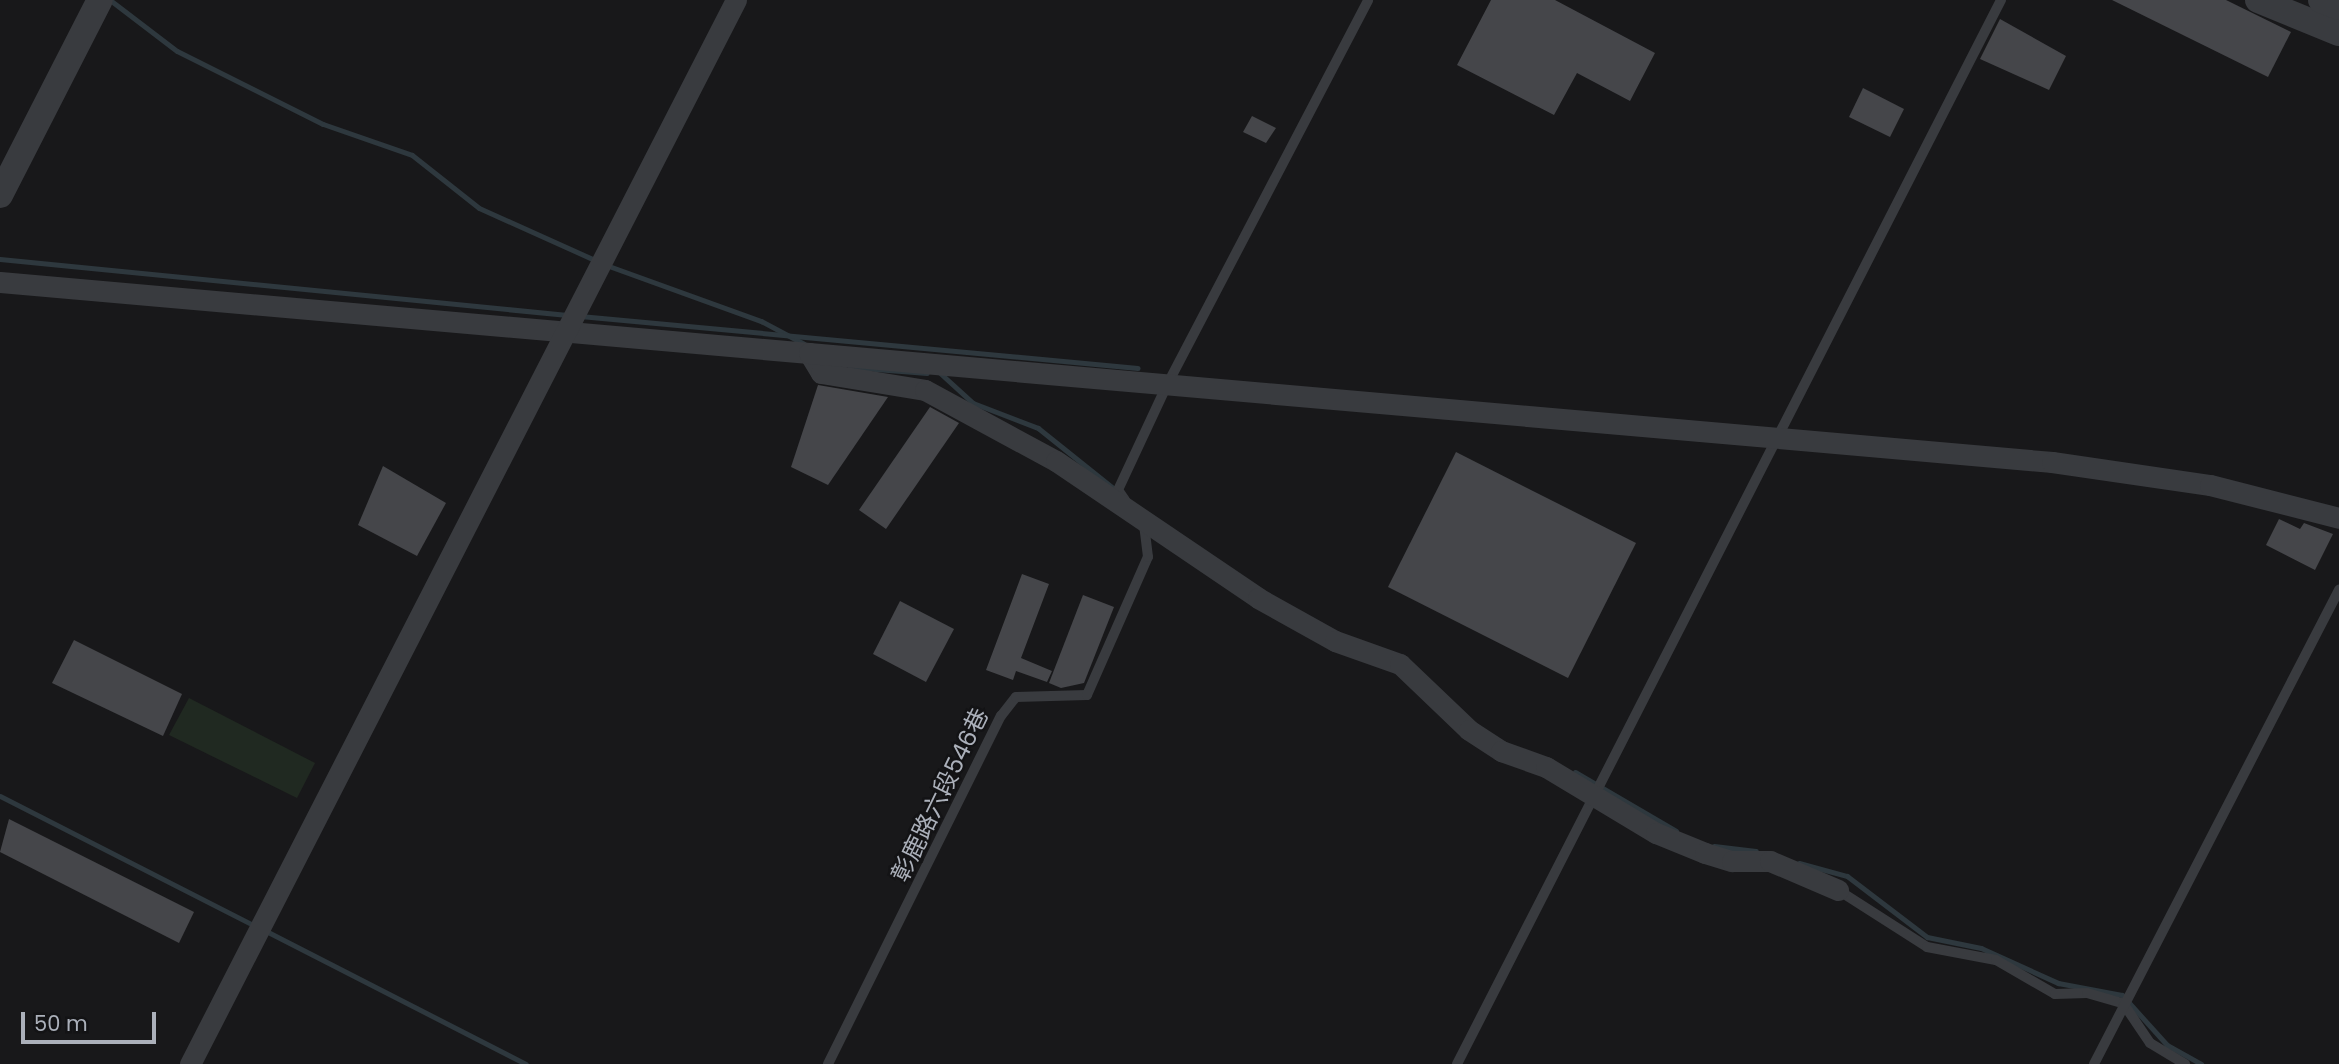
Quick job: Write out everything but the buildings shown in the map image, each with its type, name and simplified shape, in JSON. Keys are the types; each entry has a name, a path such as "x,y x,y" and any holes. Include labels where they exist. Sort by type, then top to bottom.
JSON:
{"street":[{"path":"190,1064 564,330 736,0"},
{"path":"2258,0 2339,33"},
{"path":"0,195 94,3"},
{"path":"0,282 2053,462 2210,485 2339,518"},
{"path":"809,353 821,373 925,390 1056,461 1145,526 1335,641 1400,664 1469,730 1594,795 1656,833 1731,861 1770,861 1838,890"}],"lane":[{"path":"1145,526 1118,490 1167,384 1368,0"},
{"path":"1457,1064 1780,439 2001,0"},
{"name":"彰鹿路六段546巷","path":"828,1064 1001,716 1016,697 1087,695 1148,556 1145,526"},
{"path":"2094,1064 2123,1003 2339,590"},
{"path":"1838,890 1927,947 1996,960 2056,995 2087,993 2123,1003 2150,1044 2185,1064"}],"shaded area":[{"path":"189,698 315,763 297,798 169,735"}],"waterway":[{"path":"110,0 177,51 323,124 412,155 479,208 597,261"},
{"path":"0,259 567,315"},
{"path":"606,265 761,321 804,344"},
{"path":"580,316 1138,368"},
{"path":"850,367 927,373"},
{"path":"940,373 973,403 1038,428 1113,488"},
{"path":"1575,772 1676,831"},
{"path":"0,796 255,926"},
{"path":"1714,846 1756,851"},
{"path":"1799,863 1847,876 1927,937 1981,948 2058,983 2122,995 2167,1045 2201,1064"},
{"path":"264,930 526,1064"}]}
